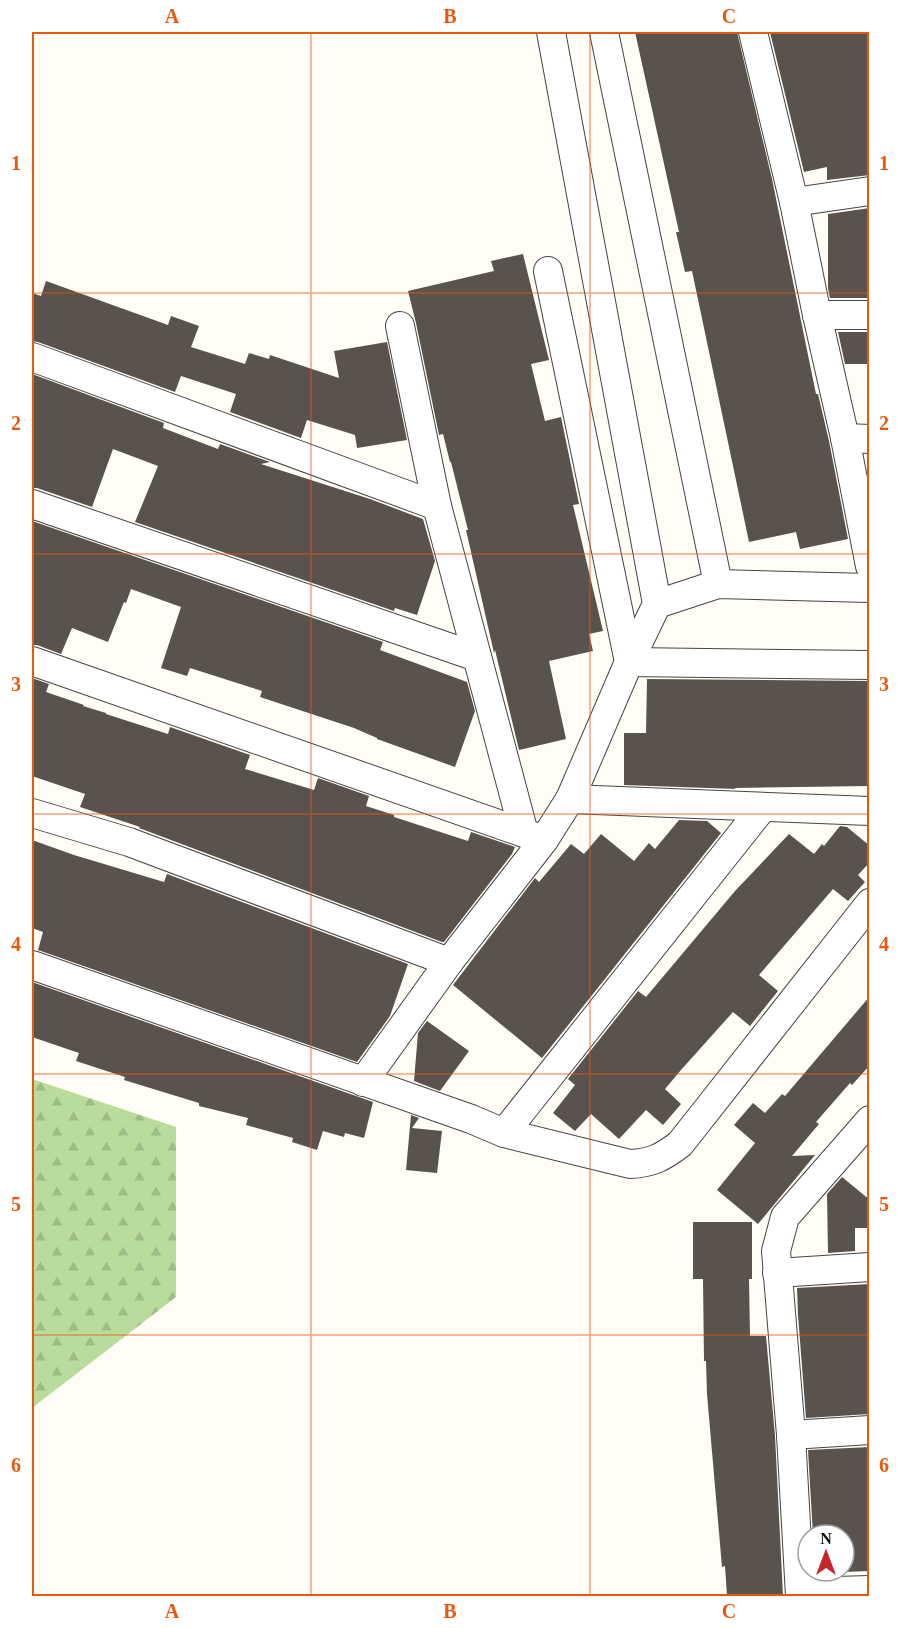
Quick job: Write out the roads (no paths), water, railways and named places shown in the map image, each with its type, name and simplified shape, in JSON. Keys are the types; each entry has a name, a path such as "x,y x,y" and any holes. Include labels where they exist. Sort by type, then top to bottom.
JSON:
{"street":[{"path":"363,1082 449,962 534,836 570,799 629,662 657,604 555,32"},
{"path":"604,32 718,584"},
{"path":"753,32 794,202 817,315 857,439 870,566"},
{"path":"794,202 870,191"},
{"path":"548,271 629,662"},
{"path":"817,315 870,315"},
{"path":"400,326 437,506 477,657 534,836"},
{"path":"32,357 437,506"},
{"path":"32,504 477,657"},
{"path":"657,604 718,584 870,588"},
{"path":"32,661 534,836"},
{"path":"629,662 870,664"},
{"path":"570,799 870,811"},
{"path":"504,1133 763,807"},
{"path":"32,813 129,842 449,962"},
{"path":"32,965 471,1119 504,1133 630,1164 648,1163 667,1154 680,1144 870,903"},
{"path":"870,1120 785,1216 776,1251 791,1435 800,1594 870,1590"},
{"path":"777,1273 870,1267"},
{"path":"791,1435 870,1430"}]}
